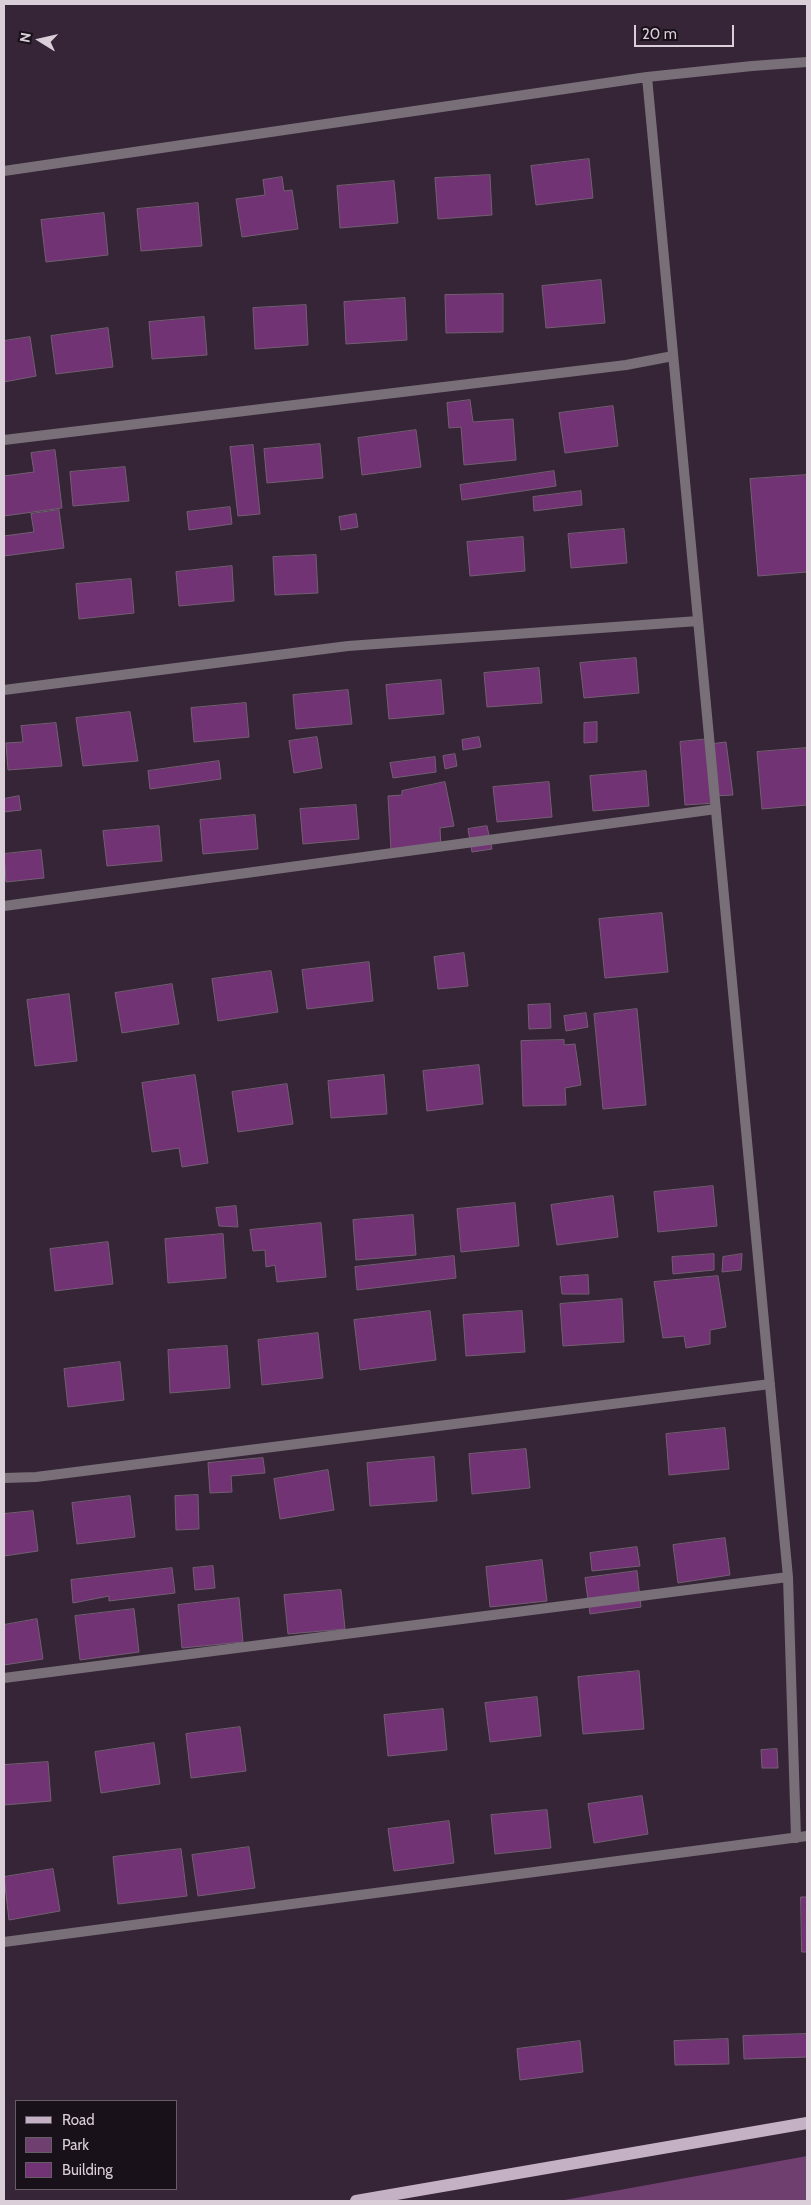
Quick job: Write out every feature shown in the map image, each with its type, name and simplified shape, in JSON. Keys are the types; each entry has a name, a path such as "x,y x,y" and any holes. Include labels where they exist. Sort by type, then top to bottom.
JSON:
{"main road":[{"path":"356,2201 807,2123"}],"street":[{"path":"4,171 647,77 807,62"},
{"path":"647,77 788,1577 796,1838"},
{"path":"4,440 626,365 673,356"},
{"path":"4,690 348,646 698,621"},
{"path":"4,906 716,809"},
{"path":"4,1478 36,1477 770,1384"},
{"path":"4,1678 788,1577"},
{"path":"4,1942 807,1836"}],"green space":[{"path":"807,2156 807,2201 559,2201"}],"building":[{"path":"589,159 593,198 536,205 531,166"},
{"path":"490,175 492,215 438,219 435,178"},
{"path":"282,177 284,191 292,190 298,229 242,237 236,199 265,195 263,180"},
{"path":"394,181 398,223 340,228 337,186"},
{"path":"198,203 202,246 141,251 137,209"},
{"path":"104,213 108,255 46,262 41,220"},
{"path":"601,280 605,323 546,328 542,286"},
{"path":"503,294 503,332 446,333 445,295"},
{"path":"405,298 407,340 346,344 344,302"},
{"path":"306,305 308,345 255,349 253,308"},
{"path":"204,317 207,355 152,359 149,322"},
{"path":"108,328 113,367 56,374 51,336"},
{"path":"30,337 36,376 4,382 4,341"},
{"path":"470,400 473,422 513,419 516,460 464,465 461,427 449,428 447,403"},
{"path":"613,406 618,446 565,453 559,413"},
{"path":"416,430 421,467 362,475 358,438"},
{"path":"320,444 323,478 267,483 264,449"},
{"path":"253,445 260,514 238,516 230,447"},
{"path":"55,450 62,508 4,516 4,476 34,472 31,453"},
{"path":"125,467 129,501 73,506 70,472"},
{"path":"554,471 556,486 462,500 460,485"},
{"path":"807,475 807,572 758,576 750,479"},
{"path":"581,491 582,505 534,511 533,497"},
{"path":"230,507 232,524 189,530 187,512"},
{"path":"59,510 64,548 4,556 4,536 34,532 31,514"},
{"path":"356,514 358,527 341,530 339,517"},
{"path":"624,529 627,563 571,568 568,534"},
{"path":"523,537 525,571 470,576 467,542"},
{"path":"316,555 318,593 275,595 273,557"},
{"path":"232,566 234,601 179,606 176,572"},
{"path":"131,579 134,613 79,619 76,584"},
{"path":"636,658 639,693 584,698 580,663"},
{"path":"539,668 542,703 487,707 484,673"},
{"path":"441,680 444,714 389,719 386,685"},
{"path":"348,690 352,724 296,729 293,695"},
{"path":"246,703 249,737 194,742 191,708"},
{"path":"130,712 138,761 83,766 76,718"},
{"path":"597,722 597,742 584,743 584,723"},
{"path":"56,723 62,766 8,770 6,743 23,742 21,726"},
{"path":"317,737 322,768 294,773 289,741"},
{"path":"479,737 481,747 463,750 462,740"},
{"path":"709,739 710,744 726,742 733,795 714,796 715,803 685,805 680,742"},
{"path":"807,748 807,805 762,809 757,752"},
{"path":"455,754 457,766 445,769 443,756"},
{"path":"435,757 436,772 393,778 390,763"},
{"path":"219,761 221,779 150,789 148,771"},
{"path":"646,771 649,806 593,811 590,776"},
{"path":"445,782 454,826 440,828 441,848 391,851 388,796 402,795 402,791"},
{"path":"549,782 552,817 497,822 493,787"},
{"path":"19,796 21,810 4,812 4,799"},
{"path":"356,805 359,839 303,844 300,809"},
{"path":"255,815 258,849 203,854 200,820"},
{"path":"159,826 162,861 107,866 103,831"},
{"path":"487,826 492,849 472,852 468,829"},
{"path":"41,850 44,878 6,882 4,854"},
{"path":"662,913 668,972 605,978 599,919"},
{"path":"464,953 468,986 438,989 434,957"},
{"path":"369,962 373,1001 307,1009 302,970"},
{"path":"271,971 278,1012 218,1021 212,979"},
{"path":"172,984 179,1024 122,1033 115,993"},
{"path":"69,994 77,1061 35,1066 27,1000"},
{"path":"550,1004 551,1028 529,1029 528,1005"},
{"path":"637,1009 646,1105 603,1109 594,1014"},
{"path":"586,1013 588,1027 566,1031 564,1016"},
{"path":"564,1040 564,1045 575,1044 581,1085 565,1088 566,1105 523,1106 521,1041"},
{"path":"479,1065 483,1104 427,1111 423,1071"},
{"path":"195,1075 208,1163 182,1167 179,1148 152,1152 142,1083"},
{"path":"384,1075 387,1114 331,1118 328,1081"},
{"path":"287,1084 293,1124 238,1132 232,1092"},
{"path":"713,1186 717,1226 658,1232 654,1192"},
{"path":"613,1196 618,1237 557,1245 551,1205"},
{"path":"515,1203 519,1246 461,1252 457,1209"},
{"path":"236,1206 238,1227 219,1226 216,1208"},
{"path":"413,1215 416,1255 356,1260 353,1220"},
{"path":"321,1223 326,1277 277,1282 275,1265 266,1267 265,1250 253,1251 250,1230"},
{"path":"223,1234 226,1278 168,1283 165,1239"},
{"path":"108,1242 113,1284 55,1291 50,1249"},
{"path":"714,1254 714,1270 673,1274 672,1257"},
{"path":"742,1254 741,1270 722,1272 723,1257"},
{"path":"454,1256 456,1278 357,1290 355,1267"},
{"path":"588,1275 589,1294 562,1294 560,1277"},
{"path":"718,1276 726,1327 710,1330 710,1344 686,1348 684,1336 663,1338 654,1282"},
{"path":"622,1299 624,1342 563,1346 560,1304"},
{"path":"430,1311 436,1360 360,1370 354,1320"},
{"path":"522,1311 525,1352 466,1356 463,1315"},
{"path":"318,1333 323,1378 262,1385 258,1340"},
{"path":"227,1346 230,1388 170,1393 168,1350"},
{"path":"120,1362 124,1400 68,1407 64,1369"},
{"path":"725,1428 729,1469 669,1475 666,1434"},
{"path":"526,1449 530,1488 472,1494 469,1454"},
{"path":"434,1457 437,1501 370,1506 367,1463"},
{"path":"263,1458 265,1473 231,1476 232,1492 210,1493 208,1463"},
{"path":"328,1470 334,1510 280,1519 274,1479"},
{"path":"198,1495 199,1529 176,1530 175,1496"},
{"path":"130,1496 135,1537 77,1544 72,1503"},
{"path":"33,1511 38,1551 4,1556 4,1514"},
{"path":"725,1538 730,1575 678,1583 673,1545"},
{"path":"637,1547 640,1566 592,1571 590,1553"},
{"path":"542,1560 547,1601 490,1607 486,1567"},
{"path":"213,1566 215,1588 195,1590 193,1568"},
{"path":"172,1568 175,1593 109,1601 109,1596 73,1603 71,1580"},
{"path":"637,1571 641,1607 590,1614 585,1578"},
{"path":"341,1590 345,1629 288,1634 284,1595"},
{"path":"239,1598 243,1642 182,1648 178,1605"},
{"path":"134,1609 139,1652 80,1660 75,1616"},
{"path":"37,1619 43,1659 4,1665 4,1625"},
{"path":"639,1671 644,1729 583,1734 578,1677"},
{"path":"537,1697 541,1736 490,1742 485,1703"},
{"path":"443,1709 447,1750 388,1756 384,1715"},
{"path":"240,1727 246,1771 191,1778 186,1734"},
{"path":"154,1743 160,1784 101,1793 95,1752"},
{"path":"777,1749 778,1768 762,1768 761,1750"},
{"path":"48,1762 51,1801 4,1805 4,1765"},
{"path":"642,1796 648,1834 594,1843 588,1804"},
{"path":"547,1810 551,1848 495,1854 491,1815"},
{"path":"449,1821 454,1863 394,1871 388,1829"},
{"path":"249,1847 255,1888 198,1896 192,1855"},
{"path":"181,1849 187,1896 118,1904 113,1857"},
{"path":"53,1869 60,1911 9,1920 4,1877"},
{"path":"801,1897 807,1897 807,1952 802,1952"},
{"path":"807,2034 807,2057 744,2059 743,2036"},
{"path":"728,2039 729,2064 675,2065 674,2041"},
{"path":"580,2041 583,2072 520,2080 517,2049"}]}
